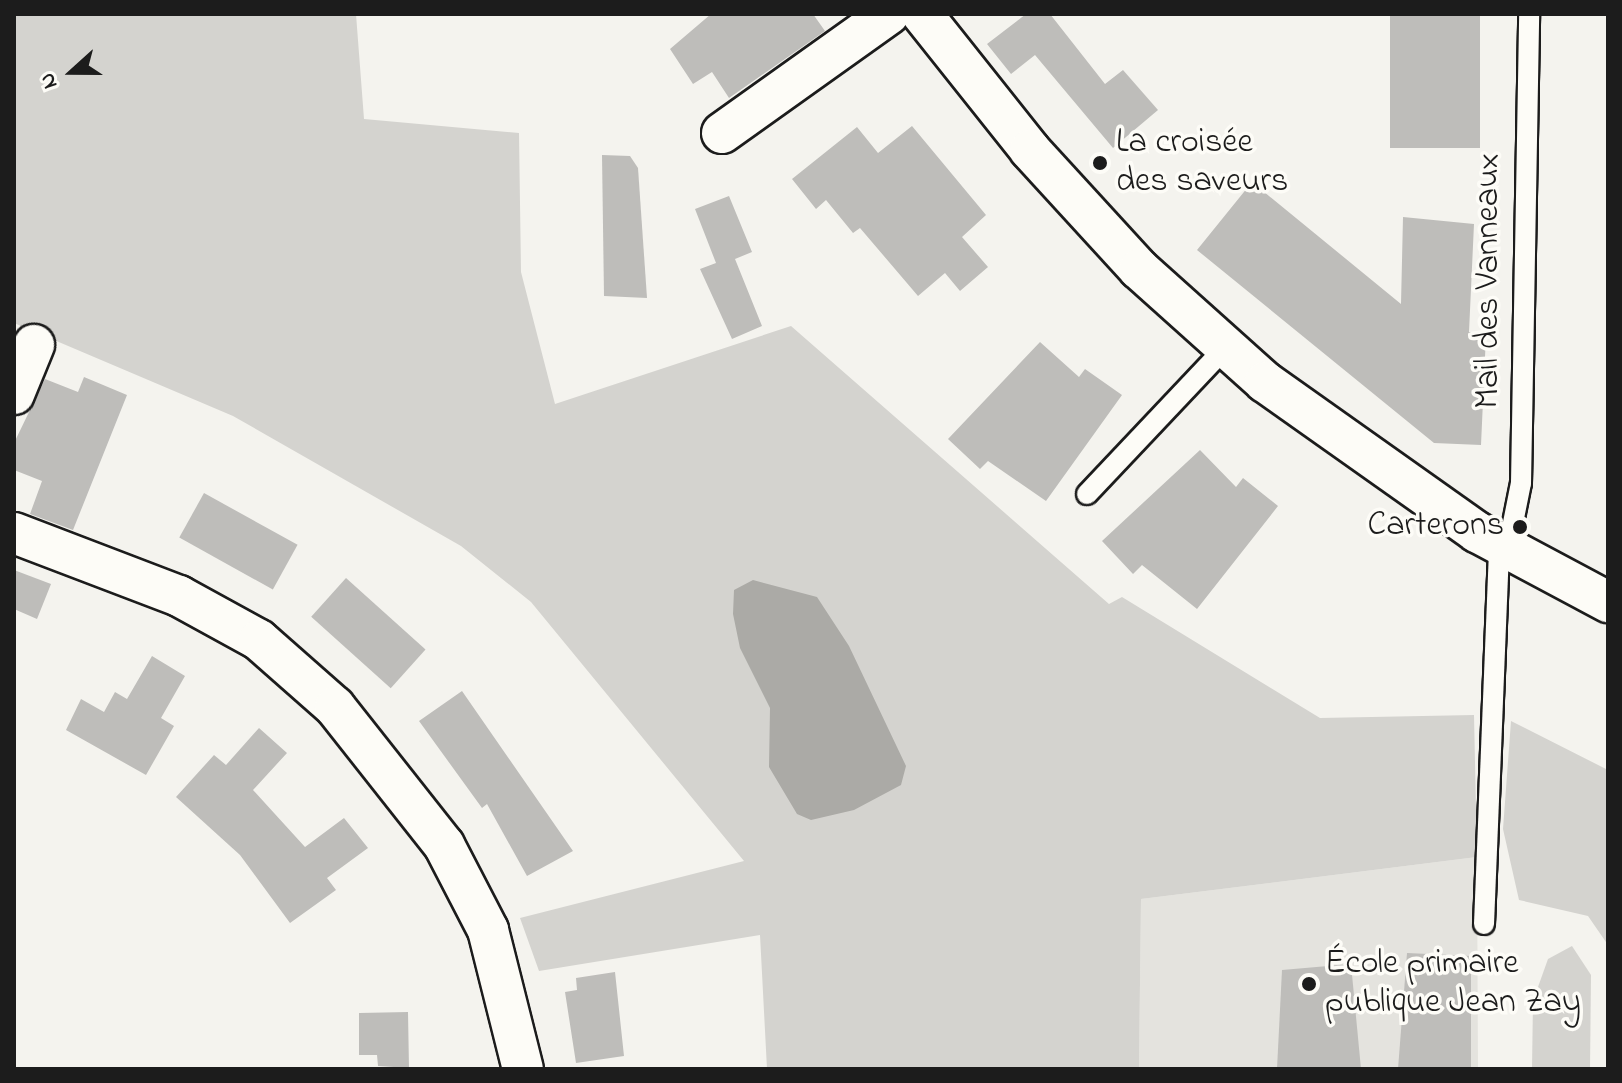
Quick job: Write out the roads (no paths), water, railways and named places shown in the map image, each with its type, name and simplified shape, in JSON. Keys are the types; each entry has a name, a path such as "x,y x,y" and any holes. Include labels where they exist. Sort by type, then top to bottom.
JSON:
{"street":[{"path":"722,133 889,14"},
{"path":"922,14 1030,150 1139,269 1226,347 1357,450 1503,546 1608,602"},
{"path":"14,394 34,345"},
{"path":"14,533 179,596 259,640 335,707 444,845 488,930 523,1069"}],"lane":[{"name":"Mail des Vanneaux","path":"1484,924 1503,546 1521,483 1529,14"},
{"path":"1087,494 1226,347"}],"place":[{"name":"La croisée des saveurs","path":"1100,163"},
{"name":"Carterons","path":"1520,527"},
{"name":"École primaire publique Jean Zay","path":"1309,984"}]}
